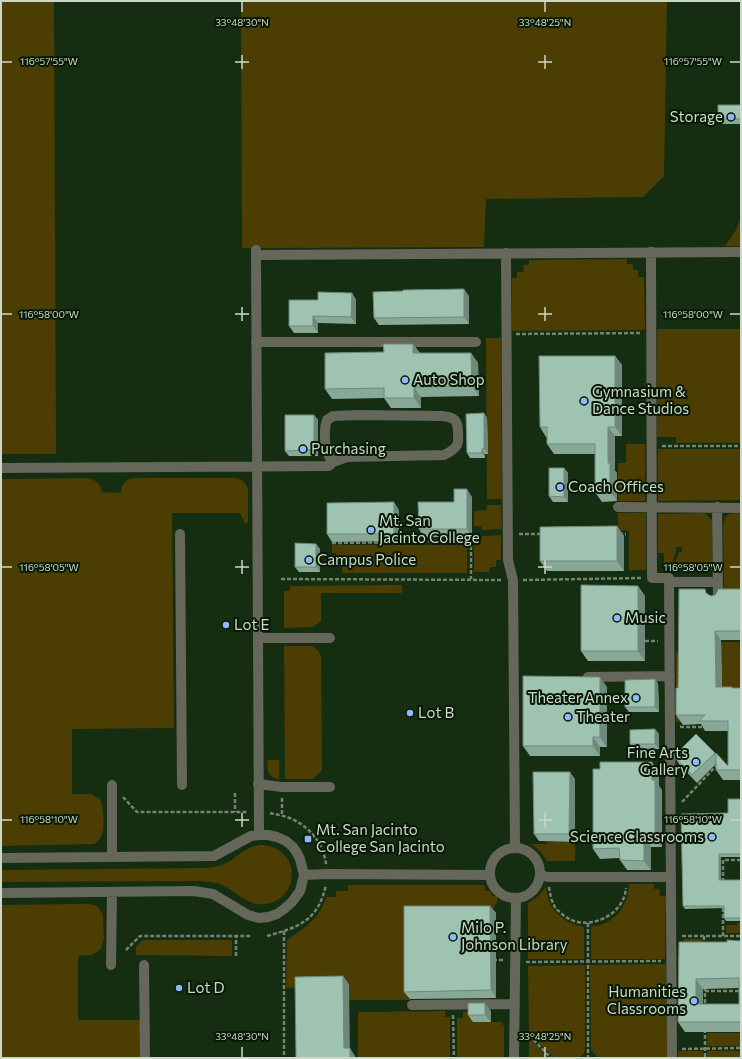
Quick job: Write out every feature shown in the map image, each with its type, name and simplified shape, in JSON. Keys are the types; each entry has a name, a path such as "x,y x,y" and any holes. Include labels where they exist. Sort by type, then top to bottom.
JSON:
{"street":[{"path":"651,252 652,578 669,578 672,1054"},
{"path":"259,834 256,253 506,254 741,252"},
{"path":"506,254 508,560 513,580 518,678 515,847"},
{"path":"256,342 476,342"},
{"path":"1,468 329,466 333,462 347,457 444,455 456,446 458,439 458,425 454,419 442,416 333,416 327,420 325,425 326,448 333,462"},
{"path":"618,507 741,508"},
{"path":"717,507 718,599"},
{"path":"180,534 182,785"},
{"path":"669,582 718,582"},
{"path":"258,638 330,638"},
{"path":"576,677 670,676"},
{"path":"258,784 282,787 330,787"},
{"path":"112,785 112,856"},
{"path":"1,858 214,856 251,836 259,834 277,837 286,841 293,847 297,852 304,875 300,890 292,902 277,914 259,918 248,915 213,894 194,891 1,893"},
{"path":"515,847 522,848 534,855 544,876 530,894 516,898 508,897 496,889 490,875 494,859 507,849 515,847"},
{"path":"304,875 490,875"},
{"path":"544,876 671,877"},
{"path":"111,966 112,892"},
{"path":"514,1058 516,898"},
{"path":"144,965 144,1058"},
{"path":"412,1005 515,1004"}],"path":[{"path":"507,334 651,333"},
{"path":"652,446 741,446"},
{"path":"508,534 548,534"},
{"path":"618,534 626,534"},
{"path":"332,543 471,541 471,579"},
{"path":"281,580 513,580 652,578"},
{"path":"670,727 702,727"},
{"path":"671,814 720,763"},
{"path":"112,785 137,812 249,812"},
{"path":"235,793 235,812"},
{"path":"282,798 282,816"},
{"path":"723,883 723,860 741,860"},
{"path":"544,876 554,906 565,916 577,922 588,923 604,919 617,909 623,900 626,890 626,877"},
{"path":"723,898 723,936"},
{"path":"588,923 588,1058"},
{"path":"284,931 284,1058"},
{"path":"126,950 140,936 251,936"},
{"path":"236,936 236,956"},
{"path":"671,936 741,936"},
{"path":"704,936 704,952"},
{"path":"515,963 672,961"},
{"path":"704,983 705,1012"},
{"path":"705,991 741,991"},
{"path":"453,1004 454,1058"},
{"path":"705,1025 705,1058"},
{"path":"515,1034 528,1034 551,1058"},
{"path":"672,1054 705,1049 741,1048"}],"shaded area":[{"name":"Mt. San Jacinto College","path":"1,1 741,1 741,1058 1,1058"},
{"path":"1,1 54,1 56,454 1,454"},
{"path":"241,1 667,1 664,176 643,197 486,199 484,247 242,248"},
{"path":"741,217 741,246 725,246 736,230"},
{"path":"627,259 627,264 633,264 633,270 638,270 638,277 644,277 645,330 512,331 512,278 517,278 517,272 524,272 523,265 529,265 529,260"},
{"path":"657,329 741,329 741,443 676,443 676,437 657,437"},
{"path":"486,338 501,338 502,499 487,499"},
{"path":"626,444 645,444 645,501 618,501 618,463 626,463"},
{"path":"658,449 741,449 741,500 658,501"},
{"path":"87,478 97,482 102,492 121,493 124,483 134,478 237,478 244,482 248,489 248,523 245,523 240,513 172,513 174,728 72,729 72,794 91,794 100,799 104,818 102,833 98,841 94,844 1,846 1,479"},
{"path":"487,505 501,505 502,529 482,530 481,526 474,526 474,511 486,510"},
{"path":"618,513 646,513 646,570 629,570 629,531 618,530"},
{"path":"705,513 712,522 712,570 676,570 676,565 674,565 679,552 682,552 682,547 676,547 676,552 671,565 664,565 664,553 658,553 658,514"},
{"path":"741,513 741,593 724,592 723,526 725,518 729,514"},
{"path":"501,535 501,560 496,560 496,567 490,567 489,572 474,572 474,539 481,539 482,536"},
{"path":"332,545 467,545 467,573 342,573 342,567 337,567 336,553 332,553"},
{"path":"402,585 402,593 321,593 321,621 313,627 284,628 284,591 290,591 290,586"},
{"path":"721,642 741,642 741,698 683,721 676,722 676,652 684,652 722,678"},
{"path":"284,646 312,646 318,650 321,656 322,770 313,779 285,779"},
{"path":"268,760 279,760 279,779 270,775 267,767"},
{"path":"547,842 575,842 575,861 547,861 540,851 530,844 547,844"},
{"path":"260,845 275,848 284,854 292,870 292,879 289,888 276,901 266,904 253,903 222,885 201,881 1,882 1,870 209,868 225,863 246,849"},
{"path":"629,884 654,884 654,889 659,889 660,896 666,896 665,959 591,959 591,926 603,924 614,918 625,903 629,890"},
{"path":"348,885 485,885 485,891 491,891 492,896 497,896 497,902 490,913 409,914 410,1000 349,1000 348,984 286,988 287,940 316,917 326,897 336,897 336,891 348,891"},
{"path":"546,887 550,902 558,914 569,922 584,927 584,959 528,959 528,903 537,897"},
{"path":"89,904 97,906 103,914 104,938 101,949 92,955 78,956 78,1020 141,1020 141,1058 1,1058 1,905"},
{"path":"737,923 741,923 741,933 726,933 726,925 737,925"},
{"path":"684,939 702,939 702,951 684,951"},
{"path":"143,940 232,940 232,956 136,955 136,947"},
{"path":"666,964 667,1058 599,1058 593,1053 593,1051 591,1051 590,965"},
{"path":"585,965 584,1054 578,1058 554,1058 529,1033 528,966"},
{"path":"445,1011 445,1017 450,1017 450,1058 358,1058 358,1012"},
{"path":"463,1012 473,1012 474,1022 502,1022 502,1025 504,1025 504,1058 457,1058 457,1018 463,1018"},
{"path":"707,1033 741,1033 741,1046 707,1046"},
{"path":"529,1037 548,1058 529,1058"},
{"path":"678,1051 703,1051 703,1058 678,1058"},
{"path":"707,1051 741,1051 741,1058 707,1058"}],"building":[{"path":"718,105 741,105 741,119 718,119"},
{"path":"464,289 464,317 374,318 373,292"},
{"path":"318,292 352,293 351,317 313,316 313,326 289,326 289,300 318,300"},
{"name":"Auto Shop","path":"383,344 413,344 413,353 471,353 472,386 414,387 414,398 384,398 384,388 325,389 325,353 384,352"},
{"name":"Gymnasium & Dance Studios","path":"539,356 615,356 615,427 608,427 610,491 595,492 595,444 547,444 547,427 540,427"},
{"path":"484,413 484,449 482,449 482,453 467,453 466,414"},
{"path":"285,415 314,415 314,450 285,451"},
{"path":"549,468 564,468 564,497 549,496"},
{"path":"454,489 467,489 467,529 419,529 418,502 454,502"},
{"path":"394,502 394,534 327,534 327,503"},
{"path":"617,526 617,561 540,561 540,527"},
{"name":"Campus Police","path":"295,543 316,544 316,567 295,567"},
{"name":"Music","path":"581,585 638,586 638,651 581,651"},
{"path":"679,589 705,589 706,593 711,596 715,595 718,589 741,589 741,631 715,631 716,687 741,688 741,770 716,770 716,753 728,766 728,721 699,721 705,715 676,715 676,688 678,688"},
{"name":"Theater","path":"523,676 600,677 600,737 593,737 593,746 523,746"},
{"path":"655,679 655,707 625,707 625,680"},
{"path":"655,729 655,744 630,744 630,730"},
{"name":"Fine Arts Gallery","path":"696,734 715,753 692,775 674,756"},
{"path":"600,762 652,762 652,780 655,780 655,837 644,837 644,861 620,860 619,848 593,849 593,769 600,769"},
{"path":"533,772 570,772 569,834 534,834"},
{"name":"Science Classrooms","path":"728,799 741,799 741,854 719,854 719,880 741,880 741,918 724,918 724,906 683,906 681,814 728,813"},
{"name":"Milo P. Johnson Library","path":"404,906 490,906 491,990 404,992"},
{"name":"Humanities Classrooms","path":"727,940 741,941 741,1022 678,1022 679,942 727,942","holes":["739,978 739,1004 696,1004 696,979"]},
{"path":"343,976 344,1048 350,1048 350,1058 296,1058 295,977"},
{"path":"468,1003 485,1003 485,1015 468,1015"}],"place":[{"name":"Storage","path":"731,117"},
{"name":"Auto Shop","path":"405,380"},
{"name":"Gymnasium & Dance Studios","path":"584,401"},
{"name":"Purchasing","path":"303,449"},
{"name":"Coach Offices","path":"560,487"},
{"name":"Mt. San Jacinto College","path":"371,530"},
{"name":"Campus Police","path":"309,560"},
{"name":"Music","path":"617,618"},
{"name":"Lot E","path":"226,625"},
{"name":"Theater Annex","path":"636,698"},
{"name":"Lot B","path":"410,713"},
{"name":"Theater","path":"568,717"},
{"name":"Fine Arts Gallery","path":"696,762"},
{"name":"Science Classrooms","path":"712,837"},
{"name":"Mt. San Jacinto College San Jacinto","path":"308,839"},
{"name":"Milo P. Johnson Library","path":"453,937"},
{"name":"Lot D","path":"179,988"},
{"name":"Humanities Classrooms","path":"694,1001"}]}
